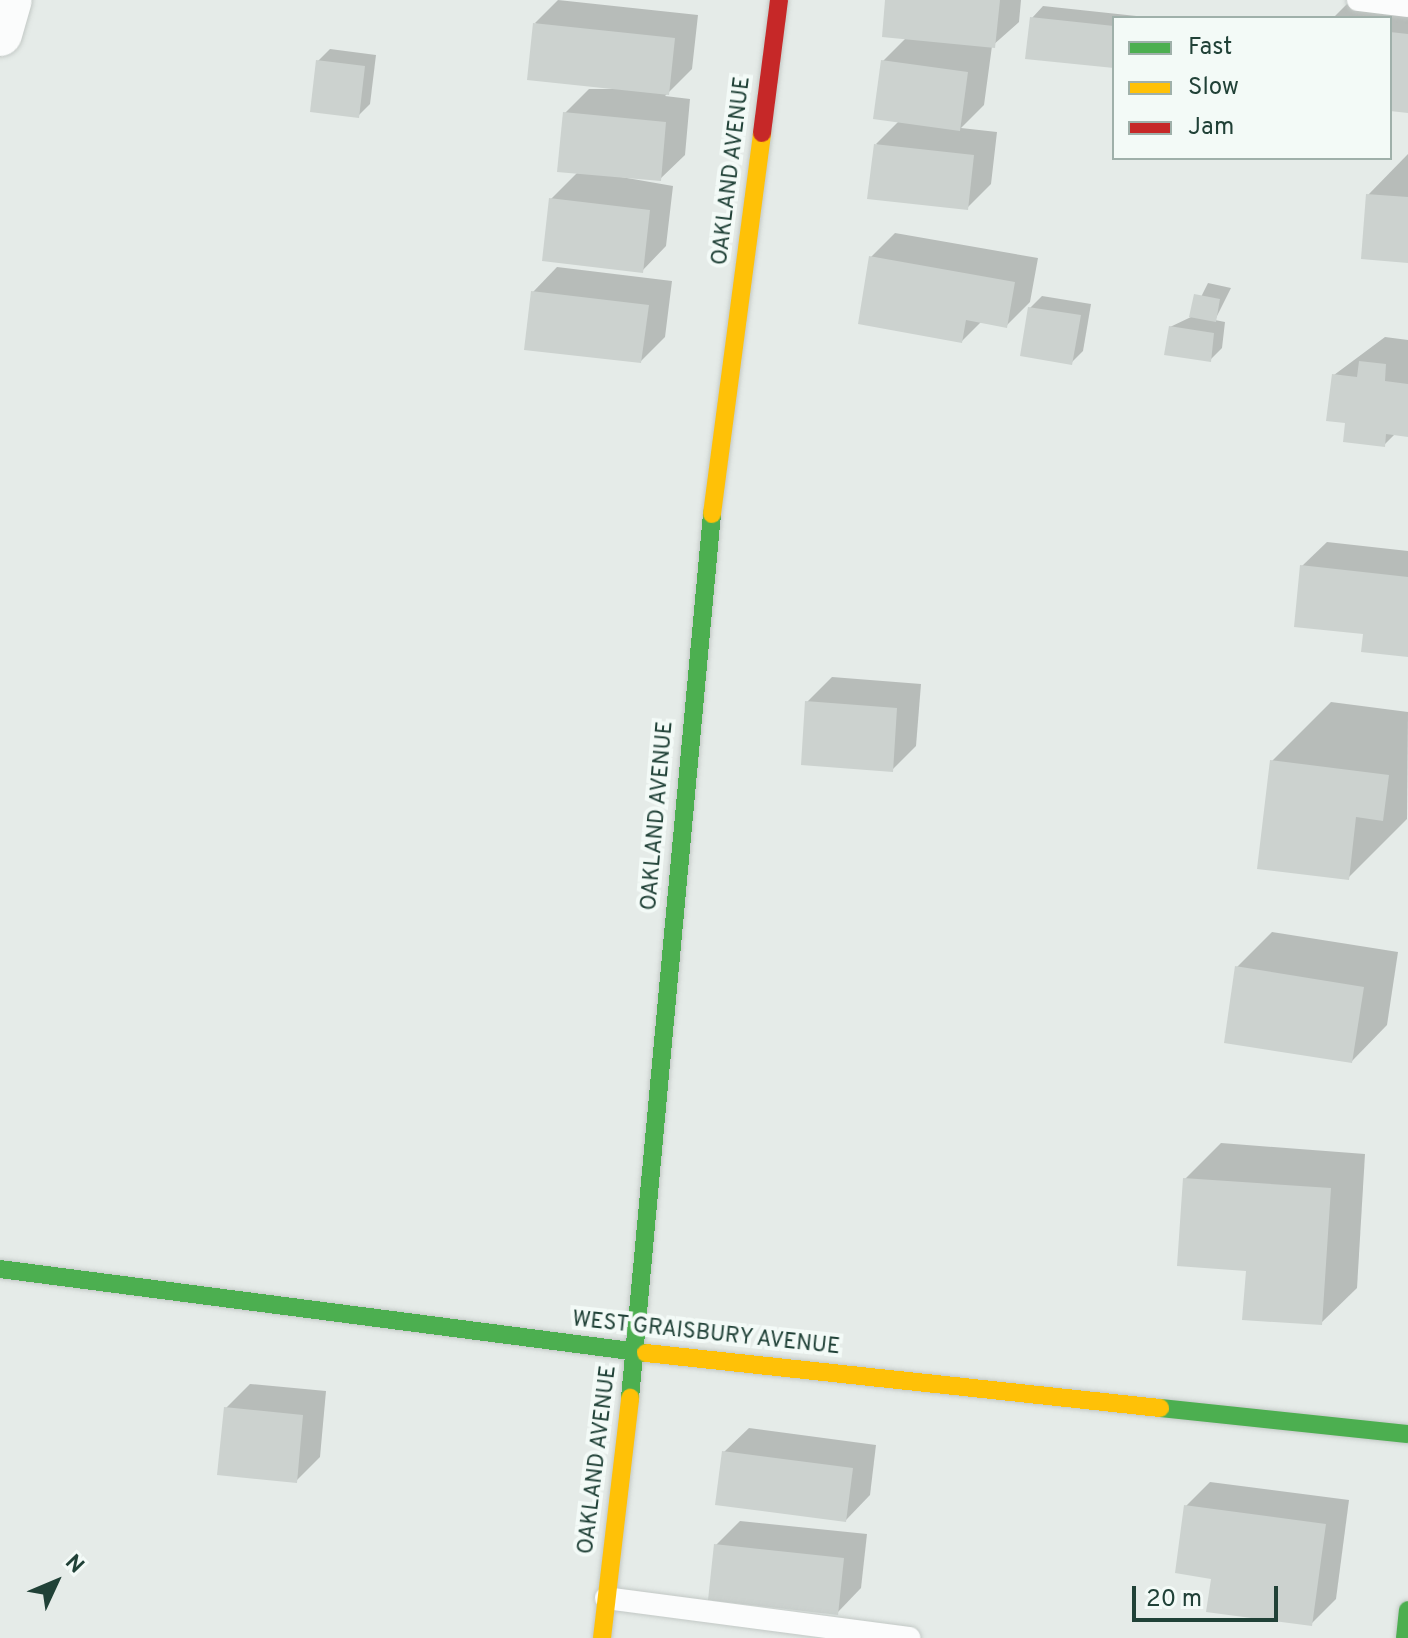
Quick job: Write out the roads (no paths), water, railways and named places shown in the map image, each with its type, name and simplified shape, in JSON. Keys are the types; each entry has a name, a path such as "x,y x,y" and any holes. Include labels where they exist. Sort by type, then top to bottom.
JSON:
{"street":[{"path":"0,34 10,0"},
{"name":"OAKLAND AVENUE","path":"602,1638 635,1352 703,579 779,0"},
{"name":"WEST GRAISBURY AVENUE","path":"0,1269 635,1352 1408,1434"},
{"path":"1405,1638 1408,1610"}],"lane":[{"path":"1358,0 1408,6"},
{"path":"606,1598 909,1638"}]}
